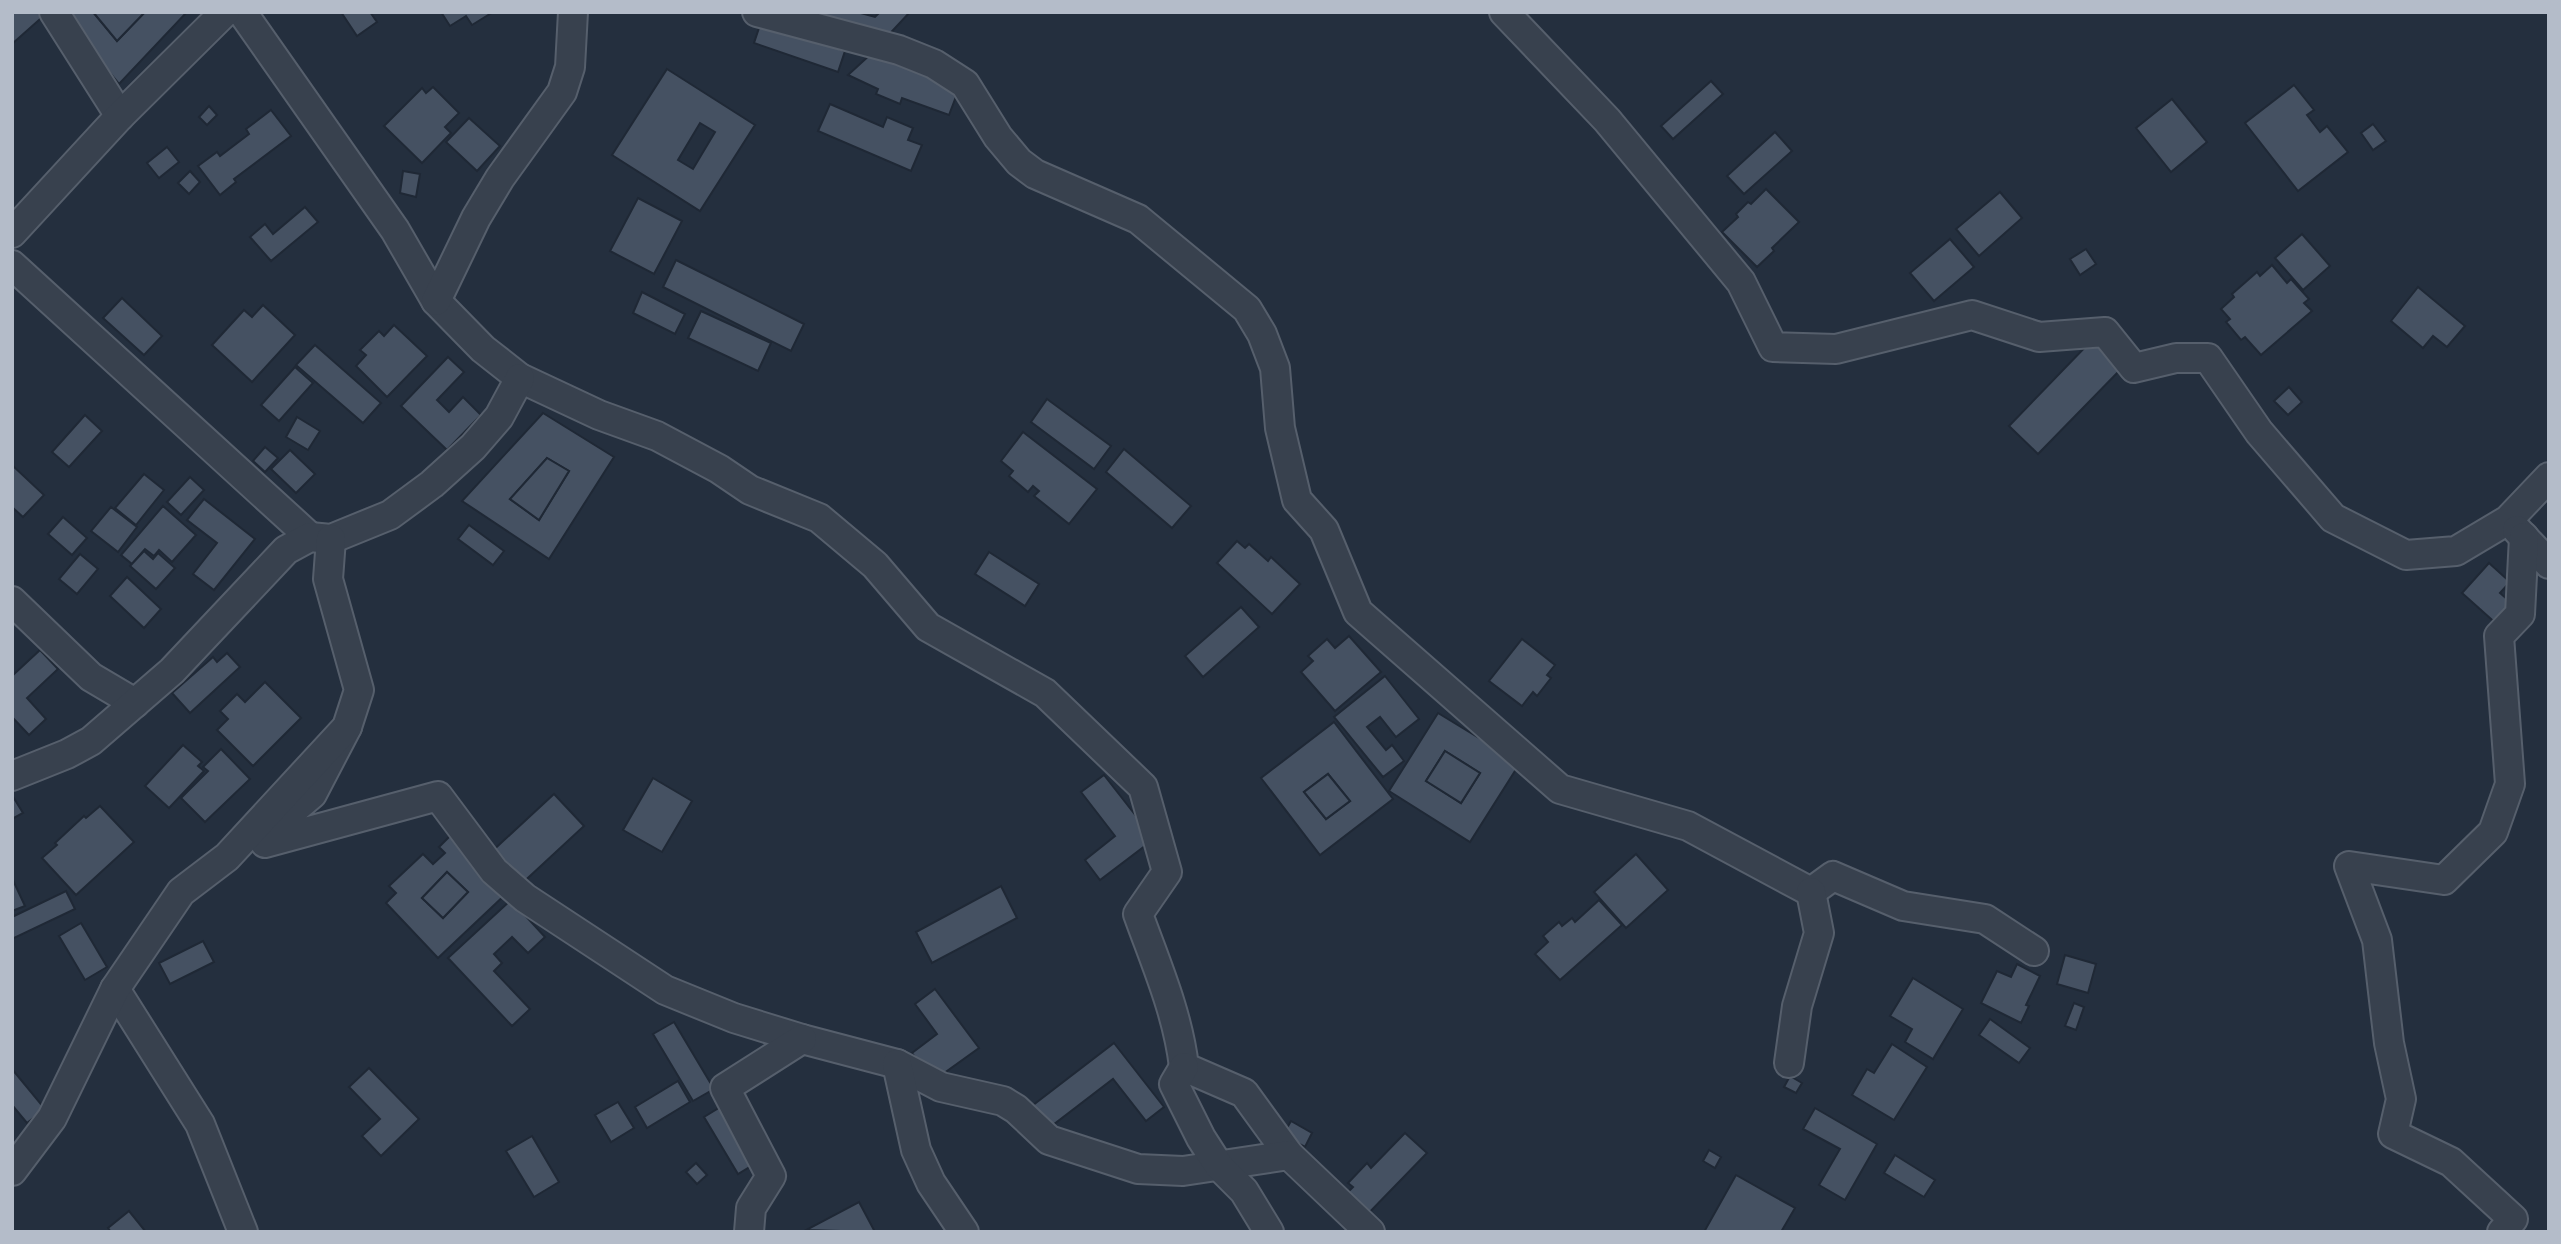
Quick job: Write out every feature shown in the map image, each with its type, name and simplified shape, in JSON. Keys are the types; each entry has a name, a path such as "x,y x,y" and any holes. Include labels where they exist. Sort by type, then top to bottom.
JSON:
{"street":[{"path":"54,12 120,116"},
{"path":"12,233 120,116 225,12"},
{"path":"242,12 395,230 436,301 483,349 520,378 599,415 657,436 719,469 750,490 819,518 875,565 928,627 1045,693 1143,787 1167,872 1138,914 1164,986 1181,1045 1184,1067 1174,1084 1201,1138 1219,1166 1244,1191 1269,1232"},
{"path":"436,301 500,178 562,92 570,67 573,12"},
{"path":"757,12 899,50 934,64 965,84 999,137 1019,162 1035,174 1138,219 1247,309 1262,334 1275,368 1280,428 1297,500 1324,530 1358,612 1560,789 1688,826 1811,892"},
{"path":"1504,12 1607,120 1741,282 1773,348 1836,349 1972,315 2039,337 2105,331 2134,369 2176,358 2208,358 2259,432 2333,518 2406,555 2456,551 2516,528"},
{"path":"12,265 320,538 328,579 359,690 346,727 312,794 286,816 265,843 438,796 494,871 525,898 665,990 734,1018 897,1064 941,1087 1003,1101 1016,1109 1049,1140 1138,1169 1182,1171 1289,1155"},
{"path":"12,776 67,754 91,741 172,671 286,550 390,515 432,484 473,447 499,417 520,378"},
{"path":"2502,1232 2513,1219 2451,1162 2393,1134 2401,1099 2389,1042 2377,940 2349,866 2444,880 2493,832 2510,784 2499,636 2520,614 2516,528 2549,477"},
{"path":"2516,528 2549,564"},
{"path":"12,601 91,677 135,703"},
{"path":"12,1171 52,1118 115,989 181,892 227,857 346,727"},
{"path":"1811,892 1833,876 1903,906 1985,919 2034,951"},
{"path":"1789,1063 1797,1006 1819,933 1811,892"},
{"path":"115,989 200,1124 243,1232"},
{"path":"749,1232 751,1208 771,1176 725,1088 802,1039"},
{"path":"897,1064 916,1150 931,1183 964,1232"},
{"path":"1184,1067 1244,1093 1289,1155 1370,1232"}],"building":[{"path":"12,12 48,12 12,44"},
{"path":"60,12 93,12 117,41 145,12 187,12 119,84"},
{"path":"93,12 145,12 117,41"},
{"path":"341,12 370,12 377,22 357,36"},
{"path":"441,12 493,12 472,25 466,16 450,26"},
{"path":"776,12 857,12 875,17 880,12 910,12 882,42"},
{"path":"761,22 845,51 838,72 754,43"},
{"path":"872,53 960,86 949,115 902,98 900,104 876,94 878,89 848,75"},
{"path":"667,69 755,125 700,211 612,155","holes":["700,123 715,132 693,169 678,160"]},
{"path":"1711,81 1723,94 1673,139 1661,126"},
{"path":"2294,85 2314,110 2307,115 2320,132 2327,126 2348,152 2298,191 2245,123"},
{"path":"433,87 459,113 445,127 451,133 422,163 384,126 422,88 426,93"},
{"path":"2172,99 2207,142 2171,172 2136,128"},
{"path":"830,104 883,127 887,117 913,128 908,140 922,145 911,171 818,131"},
{"path":"209,106 217,115 207,125 199,117"},
{"path":"271,110 291,136 234,179 236,182 220,195 198,166 217,152 220,156 249,134 246,129"},
{"path":"469,118 500,146 477,171 446,142"},
{"path":"2373,124 2386,141 2373,150 2361,133"},
{"path":"1775,132 1792,151 1744,194 1727,176"},
{"path":"167,147 179,162 159,178 147,163"},
{"path":"190,171 200,182 189,194 178,183"},
{"path":"403,171 420,174 416,197 400,193"},
{"path":"1766,189 1799,222 1757,267 1722,232 1738,217 1736,214 1748,202 1751,204"},
{"path":"2000,192 2022,218 1979,256 1956,229"},
{"path":"638,198 682,221 654,274 610,251"},
{"path":"305,207 318,222 271,261 250,237 265,224 273,234"},
{"path":"2302,234 2330,266 2303,290 2275,258"},
{"path":"1950,239 1974,267 1934,301 1910,273"},
{"path":"2086,249 2096,264 2080,275 2070,259"},
{"path":"676,260 804,324 791,351 663,287"},
{"path":"2272,265 2287,283 2291,279 2309,299 2304,303 2312,311 2261,355 2245,337 2241,340 2226,322 2230,319 2221,309 2234,297 2232,294 2257,272 2260,276"},
{"path":"2418,287 2465,326 2447,347 2433,336 2423,348 2391,321"},
{"path":"642,292 685,314 675,334 633,313"},
{"path":"122,298 162,336 144,355 103,318"},
{"path":"263,305 295,335 252,382 212,345 244,310 252,317"},
{"path":"701,311 771,343 758,371 688,338"},
{"path":"394,325 427,356 387,397 356,366 366,355 360,350 379,331 384,336"},
{"path":"2093,339 2122,368 2038,454 2009,426"},
{"path":"315,345 381,403 363,423 296,365"},
{"path":"448,357 464,372 437,400 449,412 463,397 481,415 447,450 401,406"},
{"path":"295,367 313,383 279,421 261,405"},
{"path":"2289,387 2302,402 2288,415 2274,401"},
{"path":"1047,399 1111,446 1094,469 1031,422"},
{"path":"543,413 614,457 549,559 462,501","holes":["547,458 569,471 539,520 510,499"]},
{"path":"85,415 102,431 69,467 52,452"},
{"path":"297,417 320,431 308,450 286,437"},
{"path":"1023,432 1097,489 1069,524 1034,496 1039,491 1033,486 1028,492 1009,476 1013,471 1001,461"},
{"path":"265,447 278,458 265,472 253,461"},
{"path":"1124,449 1191,506 1172,528 1106,472"},
{"path":"290,450 315,474 296,493 271,469"},
{"path":"547,458 569,471 539,520 510,499"},
{"path":"12,465 44,495 23,517 12,507"},
{"path":"144,474 164,490 136,525 115,508"},
{"path":"190,477 204,490 181,515 167,502"},
{"path":"204,499 255,539 214,590 193,574 217,543 187,520"},
{"path":"163,506 196,535 172,562 159,550 154,556 145,549 132,564 121,555"},
{"path":"111,507 137,527 118,552 91,531"},
{"path":"63,517 87,538 72,555 48,534"},
{"path":"469,525 504,551 493,565 458,539"},
{"path":"1237,541 1245,548 1249,544 1268,561 1271,557 1300,584 1272,614 1217,563"},
{"path":"144,551 153,559 158,553 175,568 156,589 130,566"},
{"path":"989,552 1039,584 1025,606 975,574"},
{"path":"80,554 98,569 77,594 59,579"},
{"path":"2489,563 2510,582 2500,593 2517,608 2500,627 2462,593"},
{"path":"127,577 161,609 144,628 110,596"},
{"path":"1241,607 1259,627 1203,677 1185,656"},
{"path":"1349,636 1381,672 1335,711 1301,672 1313,661 1308,656 1327,639 1335,648"},
{"path":"1522,639 1555,665 1547,675 1551,678 1537,696 1533,692 1522,706 1489,681"},
{"path":"40,650 58,669 27,698 46,719 29,735 12,717 12,676"},
{"path":"227,653 240,667 190,713 172,693 213,657 217,662"},
{"path":"1385,676 1419,719 1396,737 1380,717 1367,727 1386,750 1392,745 1404,761 1383,777 1334,717"},
{"path":"265,682 301,718 253,766 217,730 228,719 220,711 237,694 245,702"},
{"path":"1438,713 1520,763 1470,842 1389,791","holes":["1445,751 1480,773 1461,803 1426,781"]},
{"path":"1334,722 1393,799 1320,855 1261,778","holes":["1328,774 1350,801 1326,819 1304,792"]},
{"path":"183,745 202,762 198,766 204,771 169,808 145,786"},
{"path":"221,749 250,779 205,822 181,798 208,771 203,767"},
{"path":"1445,751 1480,773 1461,803 1426,781"},
{"path":"1328,774 1350,801 1326,819 1304,792"},
{"path":"1104,775 1154,839 1100,880 1085,860 1115,836 1081,792"},
{"path":"653,778 692,801 662,852 623,830"},
{"path":"554,794 584,826 517,888 487,856"},
{"path":"12,795 23,813 12,819"},
{"path":"100,806 134,842 76,895 42,858 84,816 86,818"},
{"path":"453,833 509,891 438,958 386,903 396,893 389,886 423,854 433,864 445,853 439,847","holes":["447,872 468,892 443,918 422,898"]},
{"path":"1636,854 1668,890 1626,928 1594,892"},
{"path":"447,872 468,892 443,918 422,898"},
{"path":"12,878 25,906 12,911"},
{"path":"1001,886 1017,918 932,963 916,932"},
{"path":"66,891 75,909 12,939 12,917"},
{"path":"511,900 545,937 528,953 512,937 494,954 502,963 494,971 530,1009 512,1026 448,958"},
{"path":"1599,900 1622,925 1560,980 1535,954 1548,942 1543,936 1559,922 1562,926 1572,918 1575,922"},
{"path":"81,923 107,967 85,980 59,936"},
{"path":"203,941 214,962 170,984 159,963"},
{"path":"2065,955 2096,964 2088,993 2057,984"},
{"path":"2017,964 2040,976 2026,1005 2029,1006 2021,1023 1981,1003 1997,971 2011,977"},
{"path":"1913,978 1963,1009 1933,1059 1905,1042 1912,1029 1890,1016"},
{"path":"935,989 979,1048 933,1081 912,1053 937,1034 915,1004"},
{"path":"2074,1003 2084,1007 2076,1030 2065,1026"},
{"path":"1990,1019 2030,1048 2019,1063 1979,1035"},
{"path":"674,1022 714,1089 693,1101 653,1034"},
{"path":"1114,1043 1164,1107 1146,1121 1113,1079 1045,1131 1028,1109"},
{"path":"1892,1044 1927,1067 1894,1120 1852,1095 1867,1069 1874,1073"},
{"path":"369,1068 419,1119 381,1156 362,1136 380,1119 349,1087"},
{"path":"12,1069 45,1109 27,1123 12,1105"},
{"path":"1790,1076 1802,1083 1796,1093 1784,1087"},
{"path":"678,1081 690,1102 647,1128 635,1107"},
{"path":"618,1102 634,1128 611,1142 595,1115"},
{"path":"727,1103 761,1160 738,1174 704,1117"},
{"path":"1815,1108 1877,1144 1845,1200 1819,1185 1840,1149 1803,1129"},
{"path":"1291,1121 1312,1133 1305,1147 1283,1135"},
{"path":"1405,1133 1427,1153 1361,1221 1340,1200 1353,1187 1348,1183 1367,1163 1371,1168"},
{"path":"532,1136 559,1182 534,1197 506,1151"},
{"path":"1709,1150 1721,1157 1715,1168 1703,1161"},
{"path":"1895,1155 1935,1180 1924,1197 1884,1173"},
{"path":"696,1163 707,1175 697,1184 686,1172"},
{"path":"1736,1175 1795,1208 1781,1232 1704,1232"},
{"path":"859,1202 875,1232 806,1230"},
{"path":"129,1211 146,1232 111,1232 108,1228"}]}
